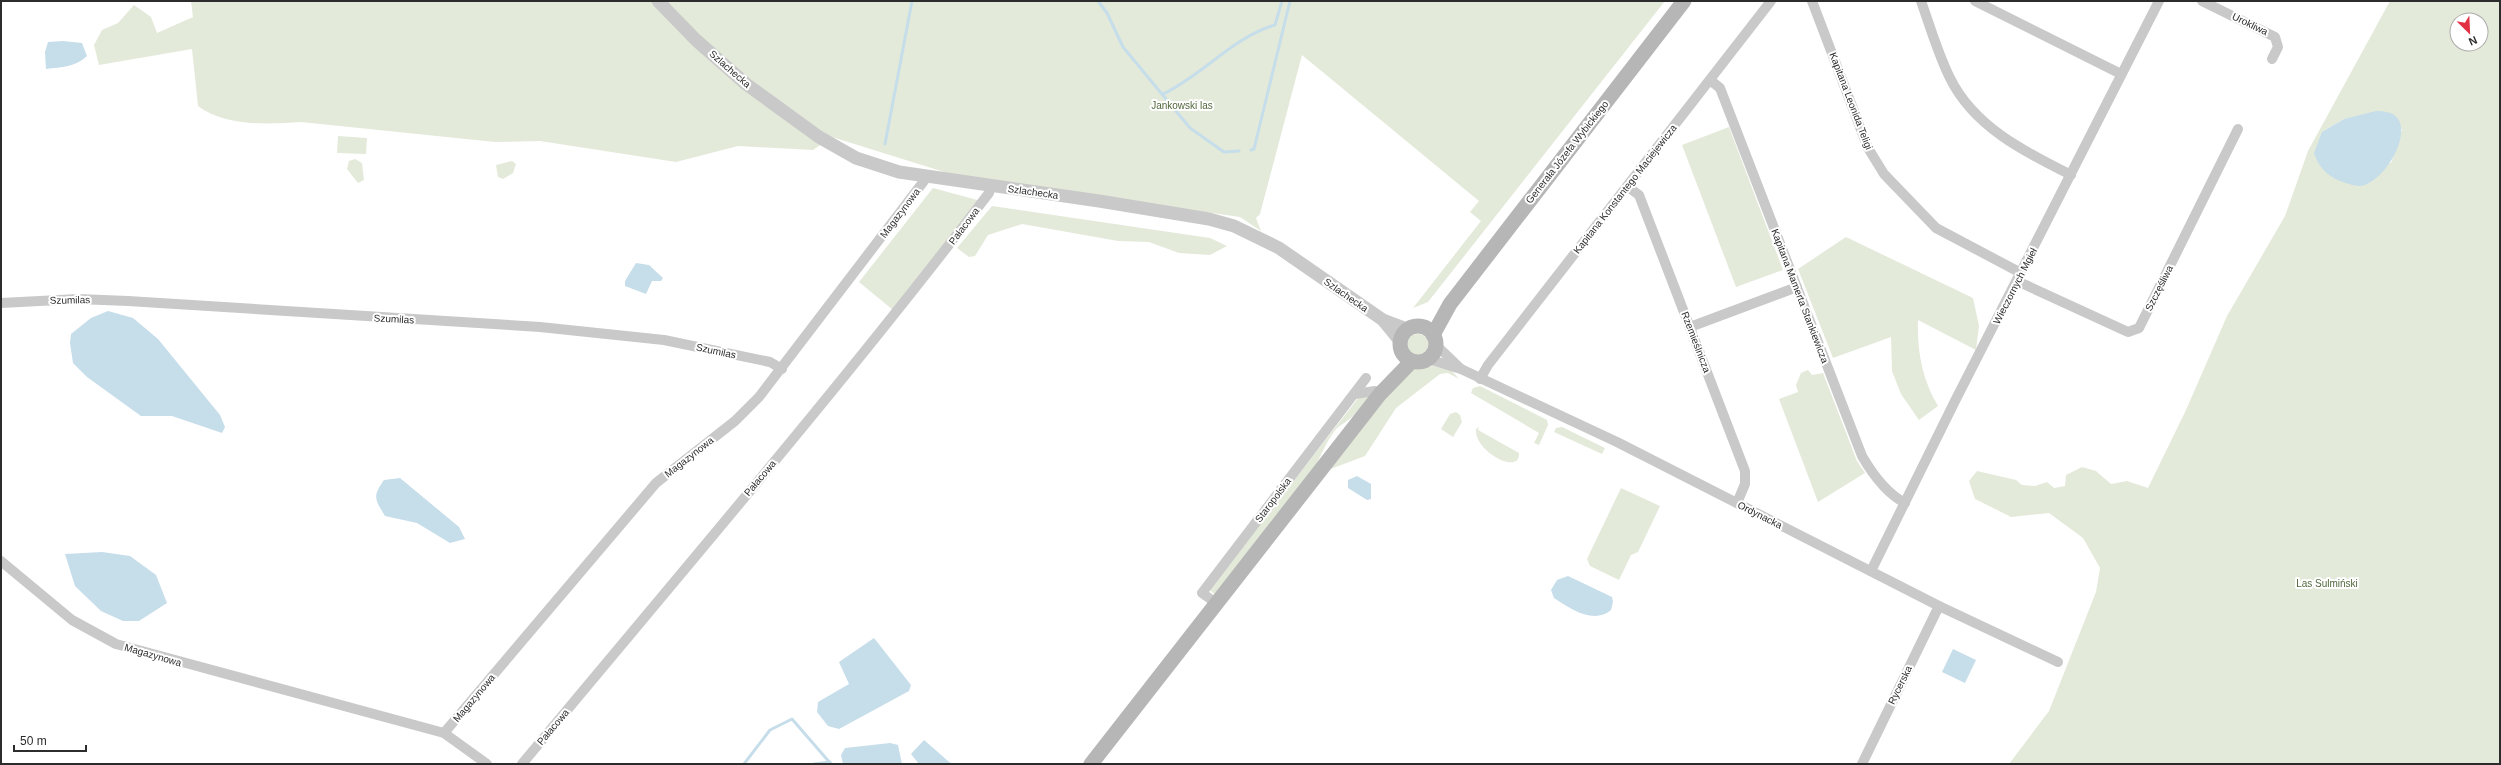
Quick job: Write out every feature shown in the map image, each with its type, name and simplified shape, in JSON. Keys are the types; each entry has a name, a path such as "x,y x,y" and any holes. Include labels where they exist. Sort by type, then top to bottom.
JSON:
{"main road":[{"name":"Generała Józefa Wybickiego","path":"1416,342 1450,304 1684,1"},
{"path":"1416,342 1428,359"},
{"name":"Staropolska","path":"1091,764 1380,394 1416,342"}],"street":[{"name":"Szlachecka","path":"658,1 696,40 746,84 783,113 831,145 873,165 927,177 1106,202 1209,219 1234,226 1279,248 1416,342"},
{"name":"Kapitana Konstantego Maciejewicza","path":"1480,378 1488,365 1628,187 1771,1"},
{"name":"Kapitana Leonida Teligi","path":"1812,1 1868,148 1884,174 1936,228 2019,277"},
{"path":"1921,1 1946,68 1961,96 1997,133 2015,146 2071,175"},
{"path":"1975,1 2121,74"},
{"name":"Wieczornych Mgieł","path":"1872,571 2159,1"},
{"name":"Urokliwa","path":"2202,1 2275,37 2278,47 2272,59"},
{"name":"Kapitana Mamerta Stankiewicza","path":"1710,80 1720,88 1862,456 1870,470 1894,497 1905,503"},
{"name":"Szczęśliwa","path":"2019,277 2128,332 2139,328 2238,130"},
{"name":"Magazynowa","path":"444,733 656,483 735,421 759,397 782,369 927,177"},
{"name":"Pałacowa","path":"522,764 837,386 989,193 991,186"},
{"name":"Rzemieślnicza","path":"1628,187 1639,195 1745,471 1745,484 1737,503"},
{"path":"1690,327 1797,287"},
{"name":"Szumilas","path":"1,303 78,299 128,301 540,327 664,340 770,362 782,369"},
{"name":"Ordynacka","path":"1416,342 1461,369 1617,442 1939,606 2058,662"},
{"name":"Ordynacka","path":"1428,359 1461,369"},
{"name":"Staropolska","path":"1216,603 1202,593 1366,378"},
{"path":"1355,394 1375,390 1380,394"},
{"name":"Magazynowa","path":"1,561 72,620 116,644 444,733 487,764"},
{"name":"Rycerska","path":"1862,764 1939,606"}],"green space":[{"name":"Jankowski las","path":"191,1 1665,1 1428,302 1413,308 1481,221 1470,212 1479,201 1302,55 1260,214 1256,218 1261,231 1240,217 957,176 832,137 813,150 738,146 676,162 540,141 495,142 301,122 248,123 234,121 209,113 198,106 192,49 99,65 94,45 102,30 118,23 134,5 151,17 157,33 193,17"},
{"name":"Las Sulmiński","path":"2390,1 2500,1 2500,764 2009,764 2049,711 2096,592 2100,568 2083,538 2049,513 2011,517 1975,499 1969,481 1977,471 2016,480 2022,485 2035,486 2047,482 2054,488 2065,486 2066,475 2082,467 2096,471 2111,484 2127,481 2148,488 2186,410 2227,316 2285,216 2308,151","holes":["2356,117 2402,129 2391,163 2322,132 2344,119"]},
{"path":"1729,127 1783,270 1736,287 1682,145"},
{"path":"338,136 367,138 366,154 337,153"},
{"path":"355,159 362,163 364,180 358,183 347,169 349,161"},
{"path":"512,161 516,164 513,173 503,179 498,177 496,165"},
{"path":"933,188 981,201 893,310 859,282"},
{"path":"992,206 1210,238 1227,246 1210,255 1179,253 1149,242 1118,241 1022,224 988,235 975,256 969,257 957,248"},
{"path":"1846,237 1973,298 1979,326 1976,350 1918,320 1918,343 1924,375 1938,406 1919,420 1901,394 1892,371 1891,337 1833,358 1798,269"},
{"path":"1418,334 1426,337 1429,345 1426,353 1418,356 1410,353 1407,345 1410,337"},
{"path":"1433,366 1452,371 1459,379 1448,373 1440,374 1396,408 1365,456 1328,470 1399,381 1410,370"},
{"path":"1808,370 1812,375 1823,373 1857,461 1865,473 1818,502 1779,399 1798,392 1796,385 1801,373"},
{"path":"1480,386 1547,420 1548,425 1539,445 1534,443 1539,433 1471,393 1473,388"},
{"path":"1371,394 1358,411 1333,433 1315,467 1215,594 1213,593 1209,589 1359,397"},
{"path":"1456,412 1460,415 1462,422 1453,437 1441,429 1450,414"},
{"path":"1479,427 1478,430 1519,453 1518,460 1506,462 1489,453 1477,438 1476,429"},
{"path":"1562,427 1605,448 1602,454 1554,432 1556,428"},
{"path":"1621,488 1660,506 1638,552 1631,555 1619,580 1590,566 1587,559"}],"water":[{"path":"63,41 82,43 87,56 73,64 46,69 45,52 48,42"},
{"path":"2376,111 2391,113 2398,119 2401,127 2401,137 2392,159 2377,177 2360,186 2340,181 2331,176 2318,162 2314,153 2322,132 2344,119"},
{"path":"636,263 649,265 663,278 661,281 652,281 646,294 625,286 625,281"},
{"path":"108,311 133,318 158,339 220,415 225,427 222,433 172,416 141,416 87,377 73,363 70,343 71,334 91,318"},
{"path":"1357,476 1371,484 1371,499 1367,500 1348,488 1348,480"},
{"path":"400,478 459,527 465,539 450,543 417,523 385,516 377,502 376,494 384,480"},
{"path":"102,552 130,556 156,575 167,603 139,621 123,621 101,611 75,586 65,554"},
{"path":"1568,576 1612,597 1613,602 1611,610 1597,616 1589,615 1574,610 1554,598 1551,590 1557,580"},
{"path":"874,638 911,685 909,691 839,729 828,726 817,712 818,702 849,684 839,662"},
{"path":"1953,649 1976,660 1965,683 1942,672"},
{"path":"924,740 952,764 919,764 911,754"},
{"path":"890,743 898,745 902,764 843,764 841,755 845,748"}],"waterway":[{"path":"885,144 912,1"},
{"path":"1098,1 1107,13 1123,47 1190,128 1224,152 1239,151"},
{"path":"1163,94 1178,86 1245,38 1275,25 1282,1"},
{"path":"1251,150 1254,149 1290,1"},
{"path":"744,764 770,730 792,719 831,764"},
{"path":"814,764 830,762"}]}
